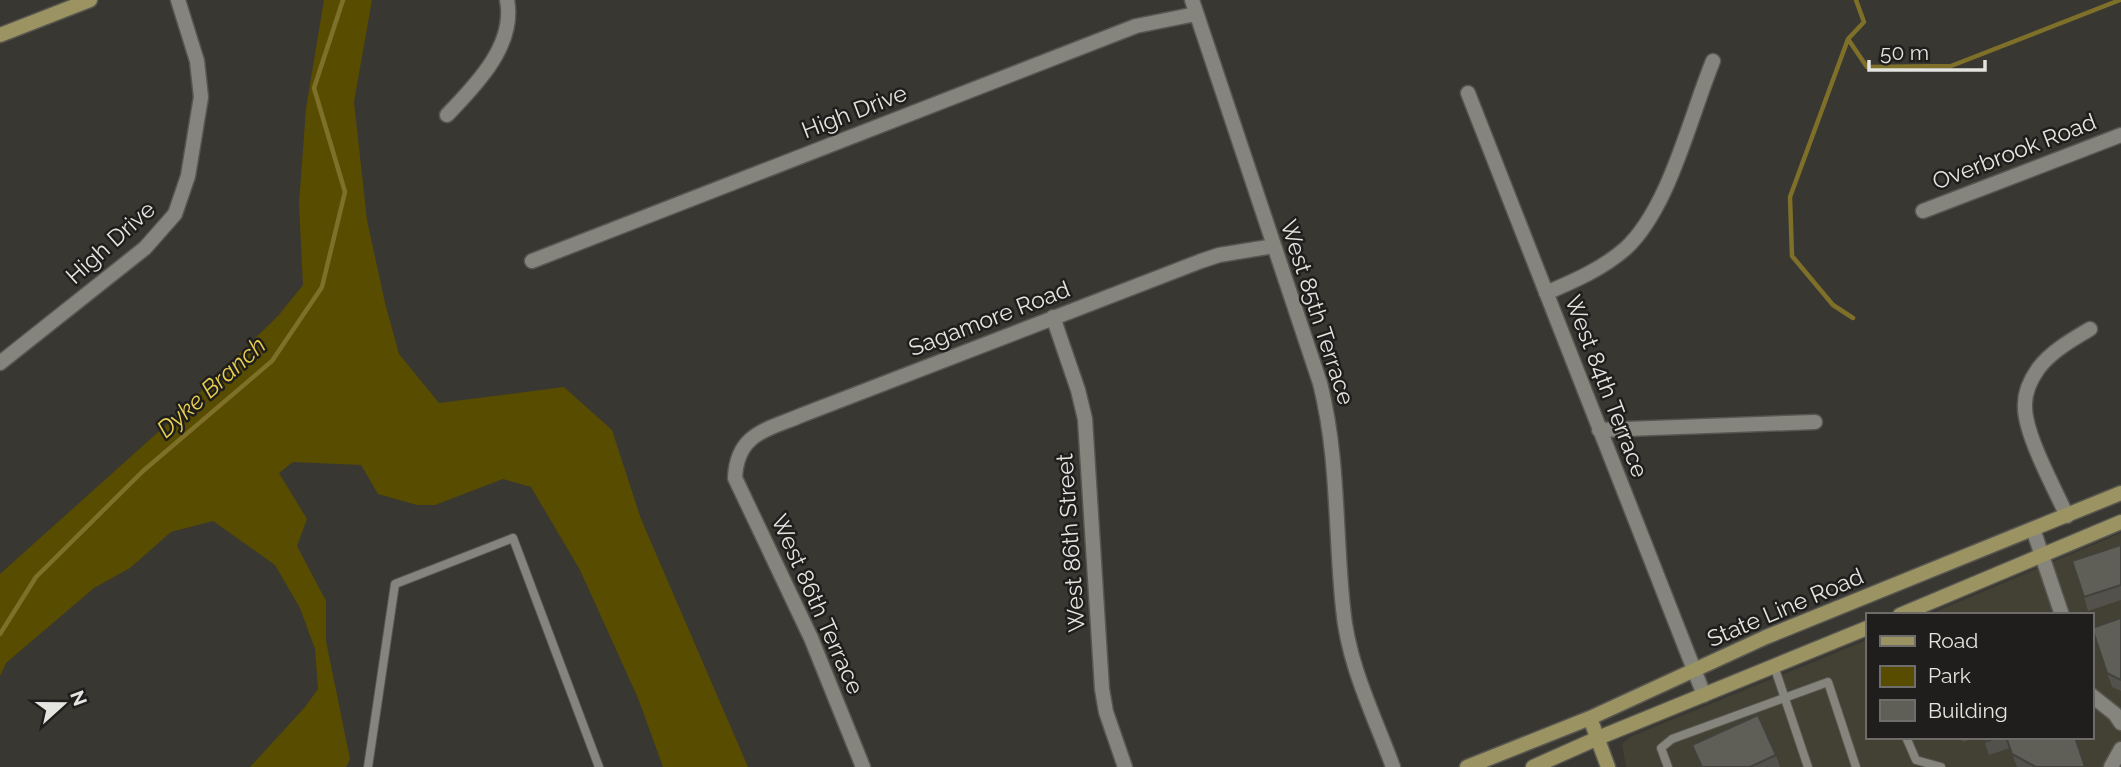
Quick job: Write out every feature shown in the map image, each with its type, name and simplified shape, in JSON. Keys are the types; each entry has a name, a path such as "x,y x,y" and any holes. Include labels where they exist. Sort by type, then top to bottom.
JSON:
{"main road":[{"path":"0,35 90,0"},
{"name":"State Line Road","path":"1468,767 1590,718 1766,637 2121,493"},
{"path":"1908,613 2121,522"},
{"path":"1533,767 1866,628"},
{"path":"1590,718 1608,767"}],"street":[{"name":"High Drive","path":"0,363 145,248 175,214 188,176 201,97 197,61 178,0"},
{"path":"447,115 477,85 496,53 505,33 508,0"},
{"name":"High Drive","path":"531,261 1136,26 1194,7"},
{"name":"West 85th Terrace","path":"1194,7 1329,417 1335,464 1343,609 1348,643 1361,685 1393,767"},
{"path":"1546,293 1595,270 1623,250 1643,229 1660,202 1713,61"},
{"name":"West 84th Terrace","path":"1468,93 1704,695"},
{"name":"Overbrook Road","path":"1923,211 2121,135"},
{"name":"Sagamore Road","path":"736,460 748,440 761,433 1200,261 1219,255 1274,246"},
{"name":"West 86th Street","path":"1053,317 1085,419 1102,690 1106,712 1125,767"},
{"path":"2067,516 2035,443 2026,418 2025,405 2027,389 2039,367 2069,342 2090,329"},
{"path":"1599,430 1815,422"},
{"name":"West 86th Terrace","path":"736,460 736,478 740,489 811,638 863,767"},
{"path":"2033,529 2061,613"},
{"path":"2093,697 2115,714 2121,723"},
{"path":"2110,767 2121,749"}],"lane":[{"path":"369,767 395,584 513,538 599,767"},
{"path":"1774,666 1808,767"},
{"path":"1668,767 1661,748 1672,739 1828,682 1854,766"},
{"path":"1907,739 1916,760 1941,767"}],"shaded area":[{"path":"2121,533 2121,767 1626,767 1622,744 1630,737 1866,640 1866,739 2093,739 2093,613 1933,613"}],"green space":[{"path":"324,0 372,0 354,102 367,220 399,354 439,403 564,387 612,430 641,519 748,767 663,767 638,698 580,570 531,487 503,479 435,505 417,505 378,494 361,465 293,462 279,473 307,519 297,546 326,601 326,641 350,759 346,767 250,767 318,689 315,649 300,608 275,565 213,521 171,532 130,568 94,588 6,663 0,676 0,574 166,425 278,316 303,285 299,204 306,108"}],"building":[{"path":"2121,545 2121,585 2084,597 2072,561"},
{"path":"2121,618 2121,680 2107,673 2093,628"},
{"path":"1758,715 1776,755 1750,767 1702,767 1692,745"},
{"path":"2007,739 2076,739 2085,767 2036,767 2012,754"}],"waterway":[{"name":"Dyke Branch","path":"0,634 36,577 143,471 272,361 322,287 345,192 314,88 343,0"},
{"path":"1856,0 1864,22 1848,39 1867,67 1951,66 2120,0"},
{"path":"1848,39 1790,197 1792,256 1833,305 1853,318"}]}
